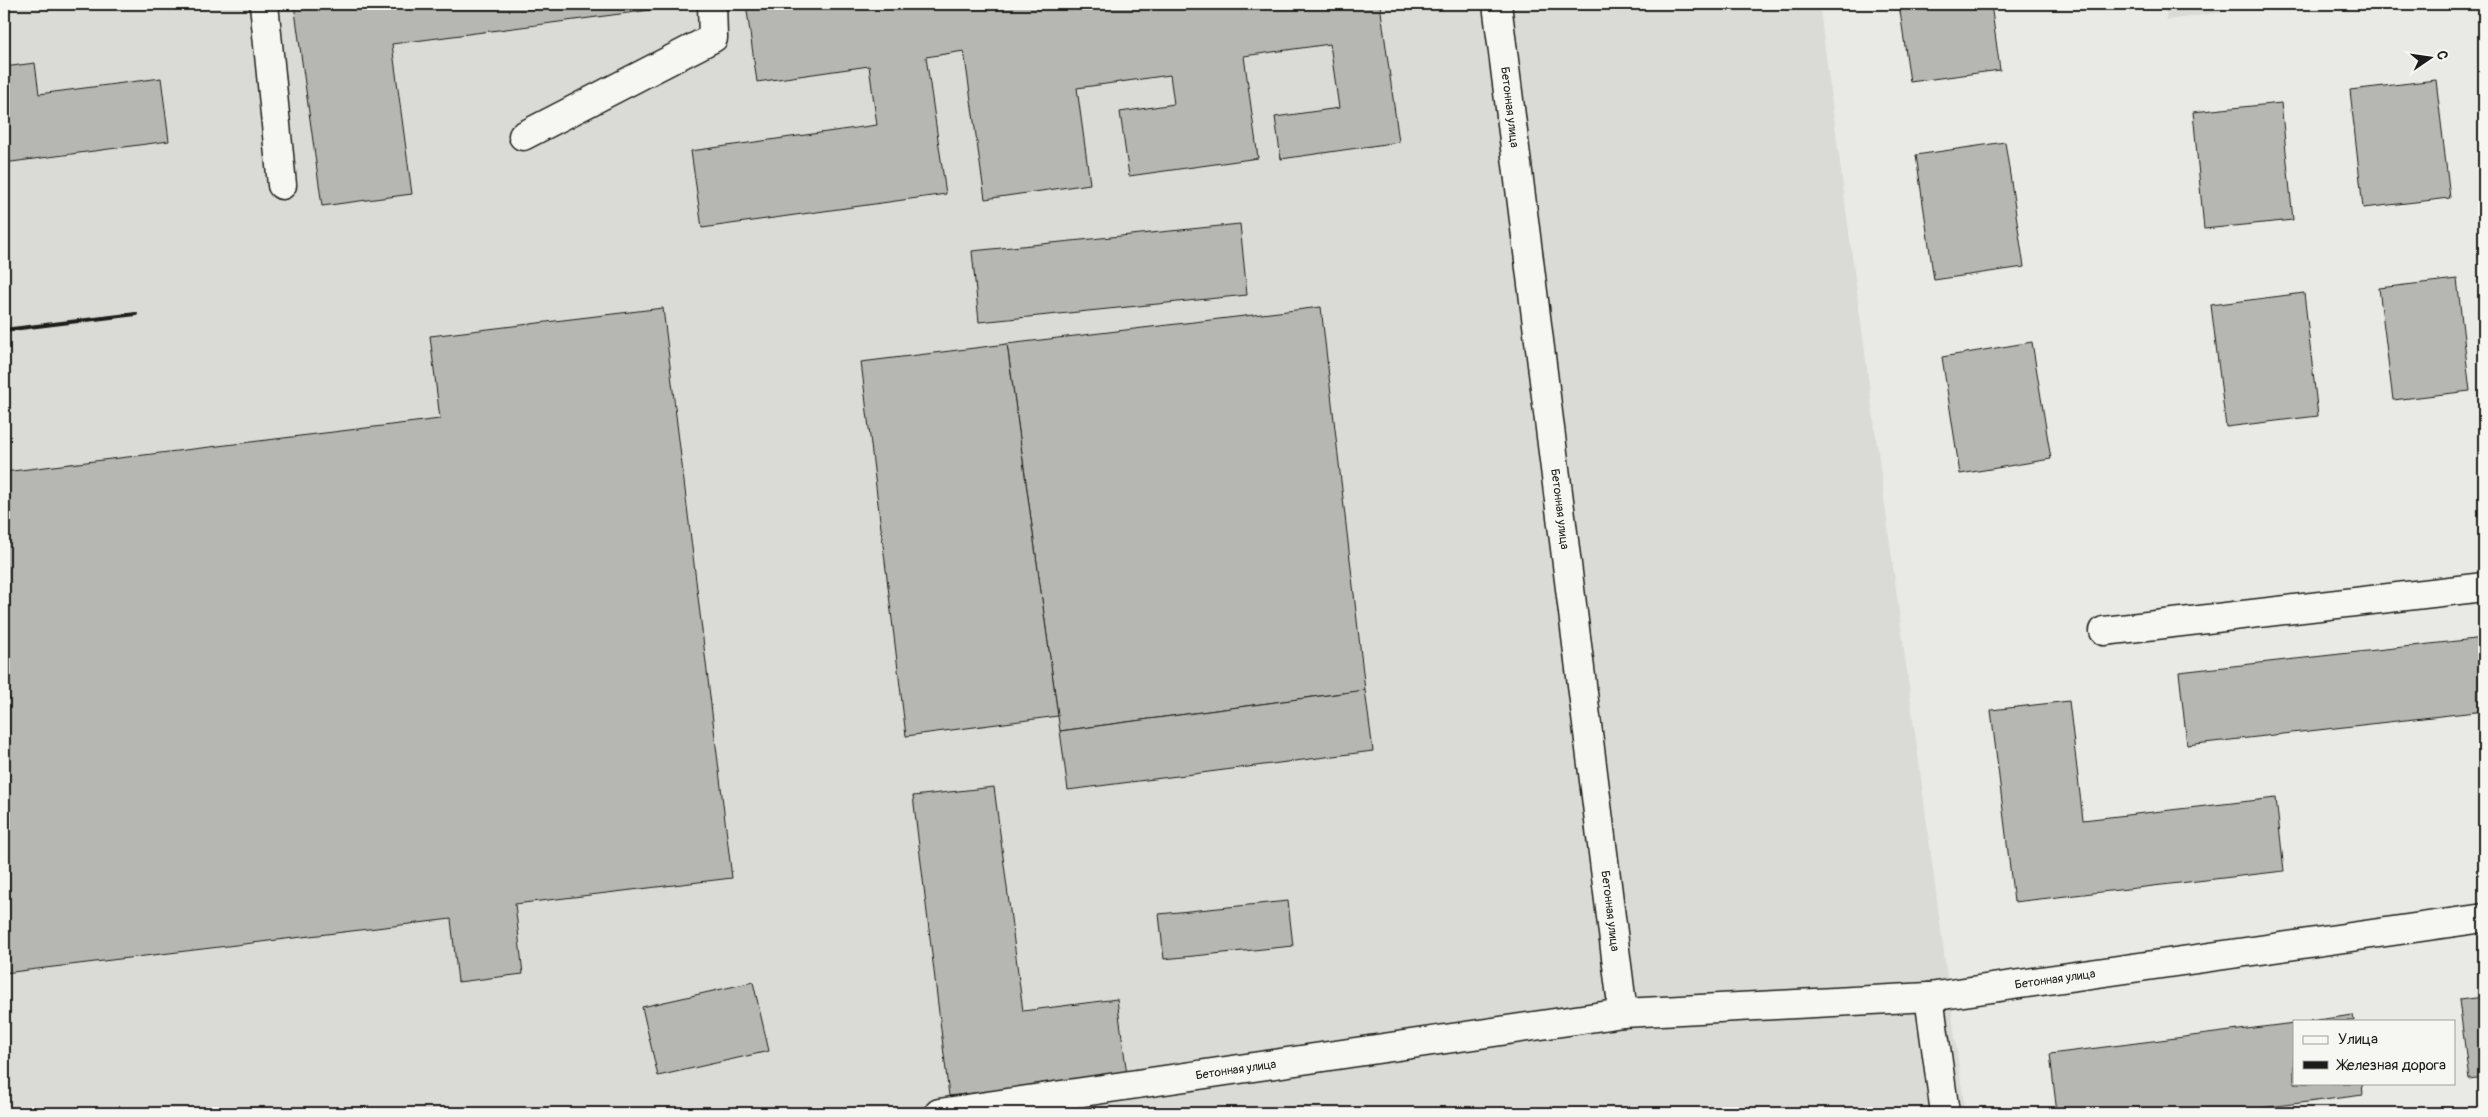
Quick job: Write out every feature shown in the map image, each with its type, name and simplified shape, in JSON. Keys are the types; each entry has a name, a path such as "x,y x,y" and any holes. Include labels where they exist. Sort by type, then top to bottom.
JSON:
{"street":[{"path":"264,4 282,185"},
{"path":"523,136 713,38 712,4"},
{"name":"Бетонная улица","path":"1497,4 1623,1013"},
{"path":"2104,631 2484,587"},
{"name":"Бетонная улица","path":"939,1113 1623,1013 1929,997 2484,918"},
{"path":"1929,997 1945,1113"}],"shaded area":[{"path":"4,4 1819,4 1965,1113 4,1113"},
{"path":"2165,4 2280,4 2167,20"}],"building":[{"path":"294,4 657,4 658,9 392,44 412,194 322,206"},
{"path":"746,4 1380,4 1399,142 1281,159 1275,117 1339,108 1330,44 1244,56 1258,158 1129,176 1120,112 1174,104 1170,75 1077,88 1090,184 985,199 964,51 926,57 946,194 702,228 691,151 877,125 869,66 757,82"},
{"path":"1899,4 1991,4 2000,70 1910,82"},
{"path":"35,63 39,94 161,78 169,141 4,163 4,67"},
{"path":"2436,80 2450,198 2363,208 2350,90"},
{"path":"2281,103 2293,220 2204,229 2193,112"},
{"path":"2005,142 2024,267 1934,280 1916,155"},
{"path":"1240,224 1247,295 979,322 972,251"},
{"path":"2457,279 2470,391 2393,400 2379,288"},
{"path":"2304,293 2318,416 2226,427 2211,305"},
{"path":"1321,307 1365,690 1060,731 1007,344"},
{"path":"663,308 732,878 515,904 523,974 458,982 451,919 4,973 4,472 440,419 430,336"},
{"path":"2032,342 2051,459 1960,474 1942,357"},
{"path":"1007,344 1058,716 906,736 861,362"},
{"path":"2484,638 2484,711 2187,745 2179,672"},
{"path":"1365,690 1373,751 1068,790 1060,731"},
{"path":"2069,701 2083,820 2276,798 2284,871 2014,902 1991,710"},
{"path":"994,787 1023,1011 1117,999 1127,1075 949,1096 913,796"},
{"path":"1288,901 1293,946 1164,959 1159,914"},
{"path":"753,982 769,1051 658,1076 642,1007"},
{"path":"2484,997 2484,1077 2469,1079 2459,1000"},
{"path":"2353,1015 2354,1020 2317,1020"},
{"path":"2293,1023 2293,1084 2362,1084 2363,1095 2221,1113 2057,1113 2050,1054"}],"railway":[{"path":"4,330 136,314"}]}
